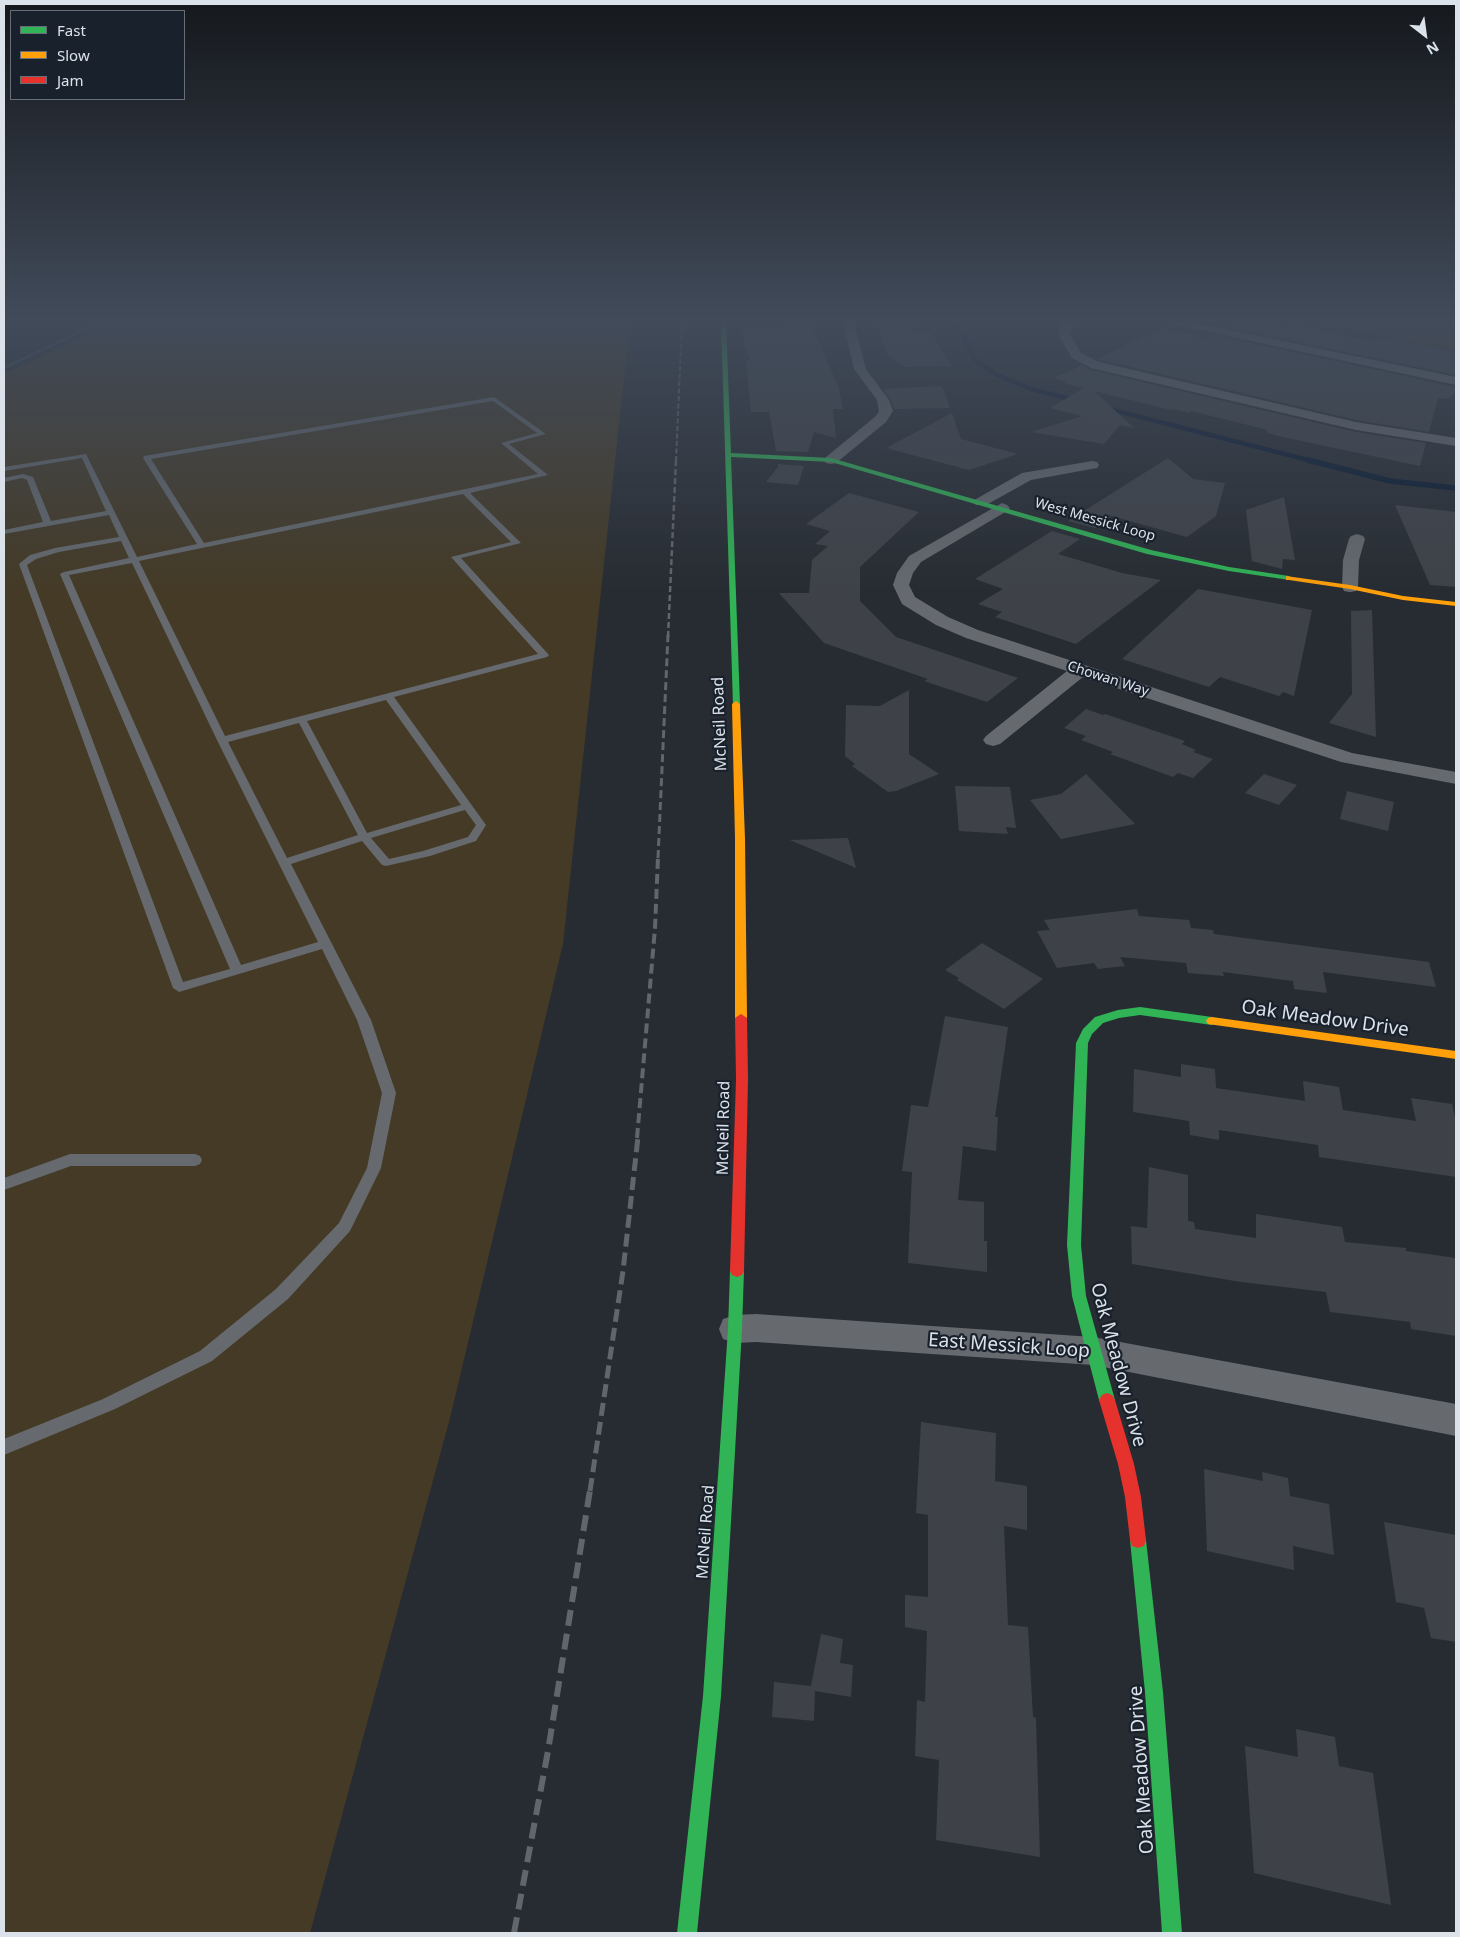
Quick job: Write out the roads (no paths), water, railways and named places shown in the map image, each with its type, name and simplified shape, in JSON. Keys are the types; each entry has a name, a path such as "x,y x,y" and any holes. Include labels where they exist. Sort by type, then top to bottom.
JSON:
{"main road":[{"name":"McNeil Road","path":"687,1933 712,1696 735,1328 742,1079 740,879 727,412"},
{"name":"West Messick Loop","path":"728,455 831,460 1150,552 1229,568 1350,587 1403,598 1456,604"},
{"name":"Oak Meadow Drive","path":"1172,1933 1154,1692 1134,1497 1079,1296 1074,1245 1082,1043 1087,1032 1099,1020 1118,1014 1140,1011 1456,1055"}],"street":[{"path":"831,460 881,419 885,412"},
{"path":"1297,412 1356,426 1456,442"},
{"path":"981,502 1027,476 1092,465"},
{"name":"Chowan Way","path":"1002,508 915,559 901,585 908,600 951,625 1080,670 1348,758 1456,778"},
{"path":"1350,587 1351,560 1357,539"},
{"path":"993,740 1080,670"},
{"name":"East Messick Loop","path":"735,1328 1059,1348 1093,1352 1456,1420"}],"lane":[{"path":"202,545 147,458 415,412"},
{"path":"236,971 64,574 544,475 504,443 543,434 513,412"},
{"path":"4,469 84,456 222,740 364,1020 389,1093 374,1168 345,1227 282,1294 206,1356 109,1404 4,1447"},
{"path":"4,480 23,476 30,478 48,524"},
{"path":"222,740 544,655 455,557 517,543 465,492"},
{"path":"4,532 111,512"},
{"path":"124,538 58,550 33,557 23,564 179,988 326,944"},
{"path":"302,720 364,837 386,863 426,854 472,839 481,825 388,696"},
{"path":"285,862 468,806"},
{"path":"4,1184 70,1160 195,1160"}],"waterway":[{"path":"1122,412 1312,461"},
{"path":"1308,460 1390,481 1456,488"}],"railway":[{"path":"676,461 678,412"},
{"path":"668,637 676,460"},
{"path":"658,858 668,635"},
{"path":"637,1138 655,928 658,857"},
{"path":"590,1491 623,1271 638,1137"},
{"path":"514,1933 548,1751 590,1490"}]}
